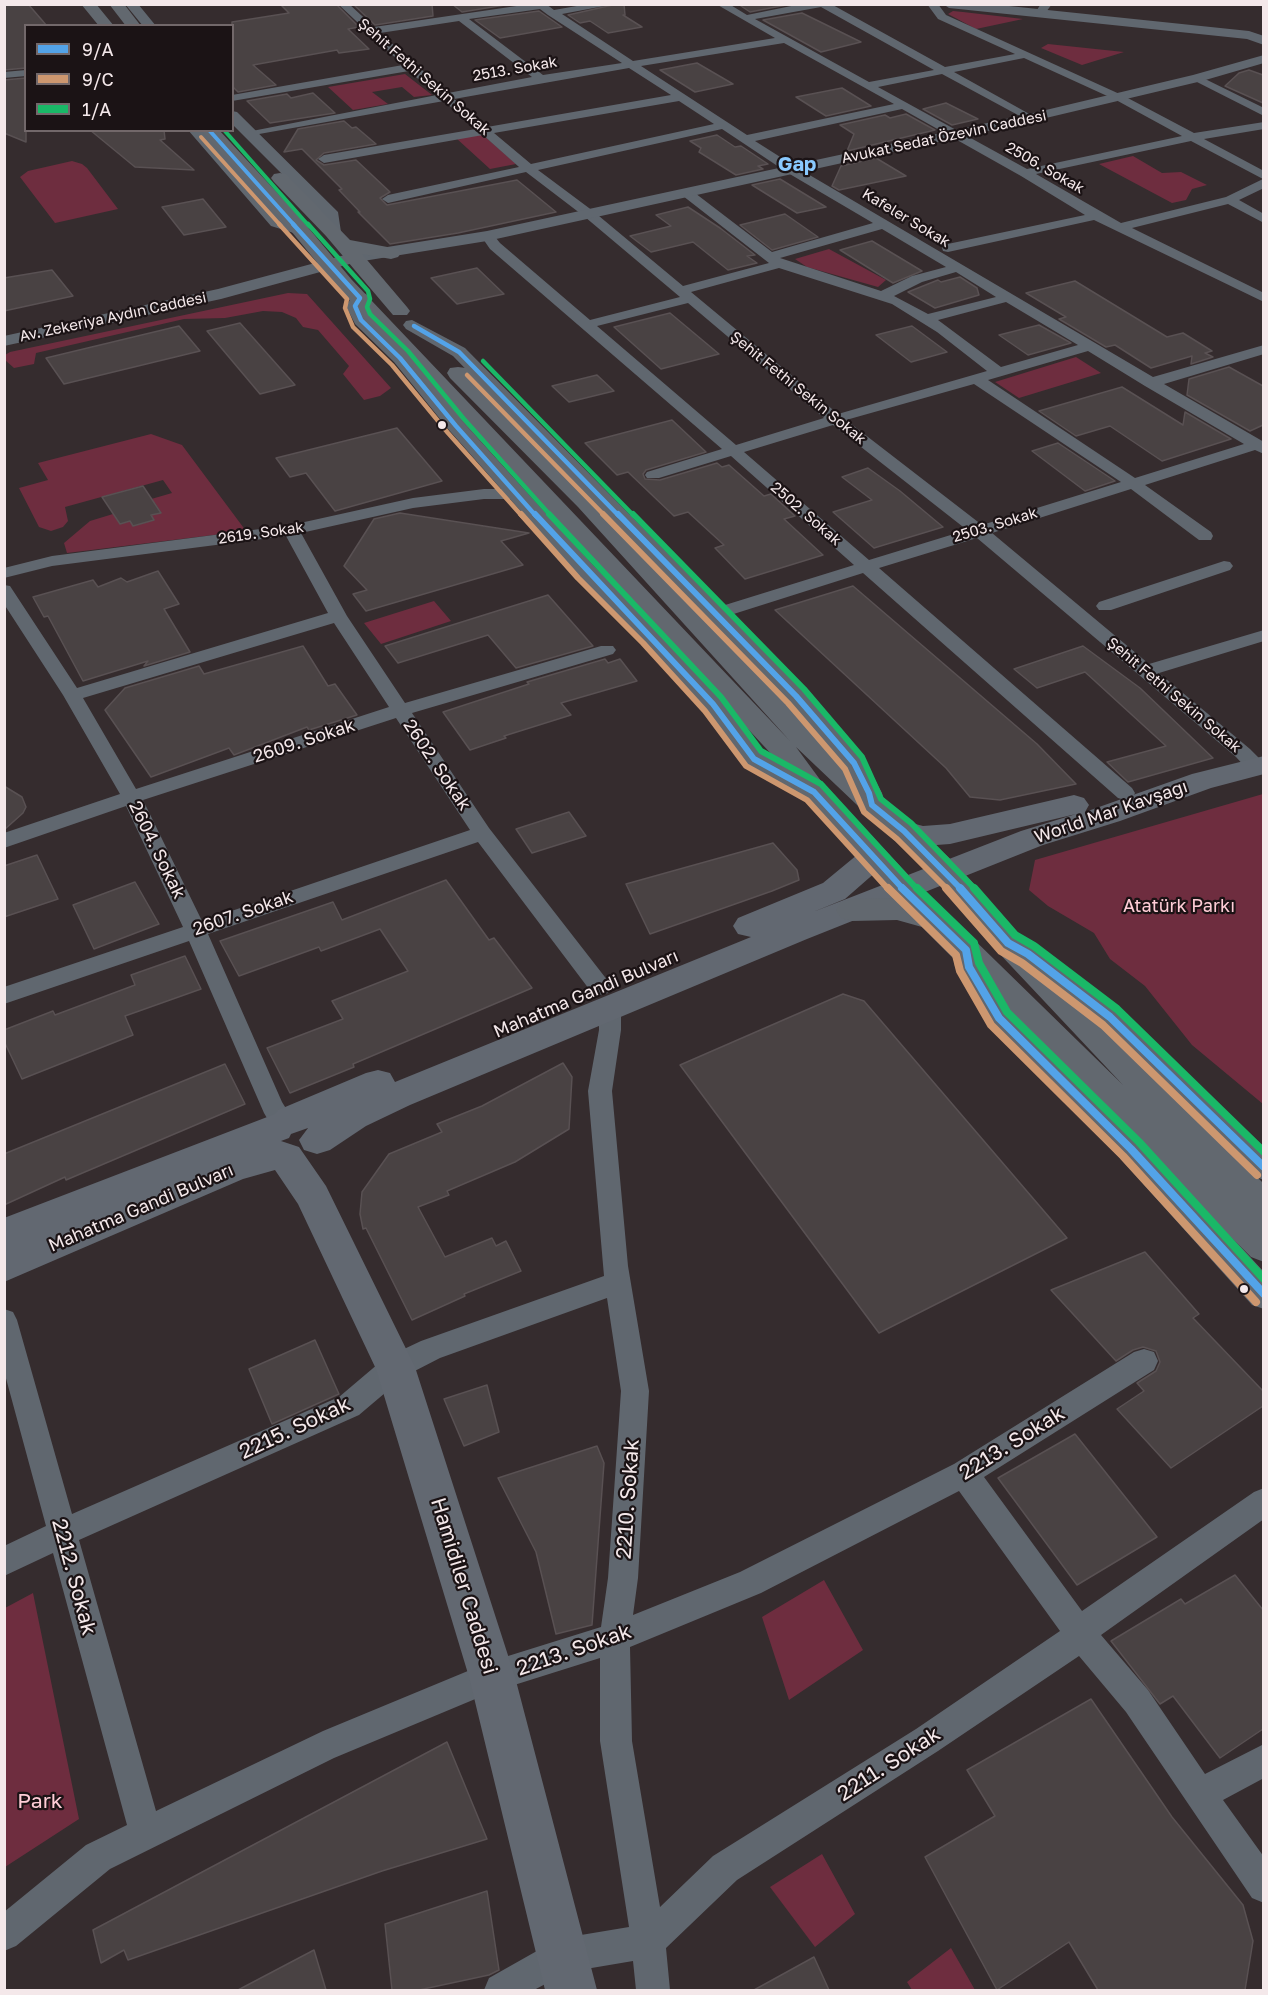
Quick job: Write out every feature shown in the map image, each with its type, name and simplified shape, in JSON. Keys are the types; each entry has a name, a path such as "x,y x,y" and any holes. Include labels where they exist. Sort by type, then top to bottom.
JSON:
{"main road":[{"path":"88,4 105,24"},
{"path":"116,4 132,24"},
{"path":"210,132 289,217 297,230 353,291 586,502 715,614 812,747 947,873 1008,943 1263,1209"},
{"path":"234,132 344,245 412,326 447,375 660,633 785,752 814,792 904,890 1263,1246"},
{"path":"344,245 391,253"},
{"path":"304,270 324,259"},
{"path":"660,633 715,614"},
{"path":"1202,781 1260,766"},
{"name":"World Mar Kavşağı","path":"904,831 923,836 950,834 1125,793 1202,781"},
{"name":"World Mar Kavşağı","path":"904,890 1032,838 1110,814 1202,781"},
{"name":"Mahatma Gandi Bulvarı","path":"4,1234 292,1139 354,1116 834,891 874,857"},
{"name":"Mahatma Gandi Bulvarı","path":"605,998 904,890"},
{"path":"852,910 897,909 936,920"},
{"name":"Mahatma Gandi Bulvarı","path":"4,1266 236,1166 292,1139"},
{"name":"Hamidiler Caddesi","path":"292,1139 328,1232 395,1367 492,1677 567,1973"}],"street":[{"path":"131,4 148,24"},
{"name":"Şehit Fethi Sekin Sokak","path":"343,4 370,31 528,168 589,214 835,419 978,530 1260,766"},
{"path":"552,13 610,4"},
{"name":"2506. Sokak","path":"721,4 1025,173 1095,216 1263,298"},
{"path":"745,18 821,4 1029,118"},
{"path":"932,4 942,17 1120,98 1263,176"},
{"path":"949,4 1043,9 1263,38"},
{"path":"370,31 539,5"},
{"name":"Kafeler Sokak","path":"539,5 792,170 1260,447"},
{"path":"460,17 541,79"},
{"name":"2513. Sokak","path":"252,134 541,79 784,40"},
{"path":"865,86 1026,56"},
{"name":"Avukat Sedat Özevin Caddesi","path":"487,236 1120,98 1262,61"},
{"path":"234,98 411,67"},
{"path":"4,75 24,73"},
{"path":"1197,78 1262,111"},
{"path":"324,159 680,97"},
{"path":"747,139 902,106"},
{"path":"234,117 332,215 344,245 324,259"},
{"path":"388,199 725,125"},
{"path":"1025,173 1193,137 1263,126"},
{"path":"197,132 277,223 297,230"},
{"path":"1119,228 1230,200 1263,183"},
{"path":"687,193 774,260 897,301 926,319 999,373"},
{"path":"1230,200 1263,219"},
{"path":"948,248 1095,216"},
{"path":"586,324 685,295 774,260 885,224"},
{"path":"391,253 487,236"},
{"path":"370,276 396,261 463,245 487,236"},
{"name":"2502. Sokak","path":"487,236 495,246 733,450 1125,793"},
{"path":"880,297 917,279 956,268"},
{"path":"221,294 304,270"},
{"path":"221,294 315,283 353,291"},
{"name":"Av. Zekeriya Aydın Caddesi","path":"4,341 221,294"},
{"path":"926,319 1007,298"},
{"path":"653,475 835,419 1087,346"},
{"path":"1150,383 1263,349"},
{"path":"447,375 456,426 586,571 660,633"},
{"path":"977,379 1134,484 1204,536"},
{"name":"2503. Sokak","path":"715,614 978,530 1260,447"},
{"name":"2619. Sokak","path":"4,573 52,561 291,530 413,503 484,494 518,494"},
{"name":"2602. Sokak","path":"291,530 338,616 482,833 605,998"},
{"path":"1105,606 1224,566"},
{"name":"2604. Sokak","path":"4,590 72,695 132,796 195,929 272,1106 292,1139"},
{"path":"72,695 338,616"},
{"path":"1145,671 1263,635"},
{"name":"2609. Sokak","path":"4,841 132,796 400,710 606,650"},
{"name":"2607. Sokak","path":"4,996 482,833"},
{"path":"1008,943 1028,954 1110,1017 1263,1167"},
{"path":"966,950 969,967 999,1018 1131,1149 1263,1295"},
{"name":"2210. Sokak","path":"605,998 610,1030 600,1091 617,1282 635,1391 623,1578 615,1638 616,1741 648,1941 653,1990"},
{"name":"2215. Sokak","path":"4,1562 62,1533 349,1406 395,1367 431,1349 617,1282"},
{"name":"2212. Sokak","path":"4,1320 146,1834"},
{"name":"2213. Sokak","path":"4,1934 98,1857 323,1747 492,1677 615,1638 750,1583 964,1474 1144,1361"},
{"path":"964,1474 1079,1632 1137,1701 1263,1886"},
{"name":"2211. Sokak","path":"648,1941 724,1868 927,1740 1066,1647 1079,1632 1263,1502"},
{"path":"1200,1795 1263,1760"},
{"path":"501,1990 567,1973 648,1941"}],"green space":[{"path":"953,11 1023,19 976,29 948,14"},
{"path":"1048,44 1124,52 1082,65 1041,48"},
{"path":"405,74 432,95 414,97 402,87 372,92 388,104 353,110 328,87"},
{"path":"482,134 516,164 490,169 456,138"},
{"path":"1133,156 1162,173 1181,172 1207,185 1192,189 1186,200 1172,203 1099,164"},
{"path":"72,161 87,168 118,209 55,223 20,177 28,171"},
{"path":"829,249 886,280 878,287 807,267 795,259"},
{"path":"288,293 307,294 391,388 380,396 364,400 343,374 349,366 318,330 303,327 296,318 282,312 263,311 225,318 184,319 36,353 34,364 14,368 5,360 5,355 10,352"},
{"path":"1076,357 1101,373 1019,398 995,382"},
{"path":"151,434 182,445 246,531 67,553 64,543 90,521 113,514 120,524 130,521 133,526 154,520 151,515 161,512 155,503 144,506 141,502 172,493 163,480 65,507 68,521 63,527 51,531 39,527 19,488 48,480 38,463"},
{"path":"434,601 451,621 381,644 364,623"},
{"name":"Atatürk Parkı","path":"1264,794 1263,1104 1192,1045 1145,986 1110,959 1094,933 1048,906 1029,890 1035,860"},
{"path":"824,1580 863,1650 789,1700 762,1617"},
{"name":"Park","path":"33,1593 79,1819 5,1867 5,1608"},
{"path":"822,1854 855,1914 815,1947 770,1887"},
{"path":"951,1948 975,1990 912,1990 907,1982"}],"building":[{"path":"4,4 28,4 45,24 24,24 24,68 4,70"},
{"path":"280,4 336,4 359,27 348,29 369,49 339,53 337,50 253,65 276,85 238,92 234,88 234,24 232,22 289,13"},
{"path":"353,4 432,4 433,16 375,25"},
{"path":"452,4 511,4 462,12"},
{"path":"624,4 625,15 623,15 642,27 608,33 590,21 580,23 568,15"},
{"path":"738,4 786,4 786,5 750,12"},
{"path":"539,11 562,27 500,38 475,20"},
{"path":"802,13 861,42 821,52 763,20"},
{"path":"697,63 733,84 695,92 660,70"},
{"path":"1249,70 1263,75 1263,103 1225,86 1239,73"},
{"path":"24,78 26,142 4,133 4,80"},
{"path":"842,88 871,106 826,116 796,97"},
{"path":"313,93 335,113 270,123 247,101 287,94 291,98"},
{"path":"946,103 978,119 952,125 923,109"},
{"path":"906,114 935,130 847,151 854,134 840,125 885,115 890,118"},
{"path":"344,121 352,128 356,127 376,144 324,153 316,160 324,165 356,160 390,192 380,198 387,205 517,180 556,212 458,233 390,244 339,190 342,189 302,149 284,152 298,129"},
{"path":"92,132 164,132 165,139 160,140 194,170 135,167"},
{"path":"717,135 735,147 741,146 768,164 758,166 763,169 736,175 699,152 701,148 690,141"},
{"path":"876,158 906,176 839,190 832,186 841,166"},
{"path":"780,179 826,207 797,213 752,185"},
{"path":"203,199 226,227 184,235 162,207"},
{"path":"688,207 755,255 747,256 757,263 728,270 693,242 651,252 630,236 671,226 656,215"},
{"path":"785,214 818,237 772,250 740,225"},
{"path":"872,241 922,271 893,283 840,250"},
{"path":"477,268 504,294 457,304 431,278"},
{"path":"52,270 73,296 4,311 4,278"},
{"path":"960,277 977,288 979,295 935,308 908,292 938,280 941,282"},
{"path":"1075,281 1167,337 1183,333 1212,351 1205,353 1213,357 1191,364 1192,356 1151,368 1115,345 1106,347 1059,319 1066,317 1026,293"},
{"path":"670,313 719,354 661,369 614,327"},
{"path":"240,323 295,385 260,394 207,331"},
{"path":"1039,325 1071,343 1028,355 999,335"},
{"path":"179,326 200,351 64,384 46,358"},
{"path":"912,326 947,352 911,362 876,335"},
{"path":"1229,367 1263,386 1263,425 1250,431 1187,395 1189,379"},
{"path":"597,375 614,391 569,402 552,386"},
{"path":"1122,387 1183,425 1185,412 1231,439 1162,461 1110,426 1076,436 1039,411"},
{"path":"672,420 706,452 646,470 643,474 645,479 660,480 717,463 722,467 729,465 764,496 771,494 795,516 784,519 823,555 745,579 715,548 724,545 688,512 674,516 628,472 617,475 585,443"},
{"path":"397,428 442,481 335,511 306,473 290,477 276,458"},
{"path":"1058,443 1115,481 1085,491 1032,451"},
{"path":"868,468 943,527 874,548 833,512 872,500 842,477"},
{"path":"143,486 161,513 151,515 154,520 133,526 130,521 120,524 102,497"},
{"path":"400,513 529,533 501,541 523,565 366,611 353,594 367,590 344,566 374,519"},
{"path":"158,571 179,604 164,609 190,652 144,666 148,661 83,681 48,616 44,617 33,597 93,580 98,587 121,578 127,582"},
{"path":"853,586 1037,744 1076,784 1000,800 970,797 946,768 775,610"},
{"path":"548,595 593,646 516,668 488,635 398,663 385,646"},
{"path":"303,646 328,686 335,684 357,715 309,730 307,727 234,755 229,748 151,777 105,710 125,688 199,666 204,674"},
{"path":"1083,646 1140,688 1213,758 1128,782 1107,762 1166,746 1085,672 1037,688 1014,669"},
{"path":"605,659 608,663 620,659 637,681 561,703 571,715 504,736 506,738 470,750 443,712 529,684 527,682"},
{"path":"4,786 22,797 26,807 23,813 4,830"},
{"path":"569,812 586,836 532,853 516,829"},
{"path":"773,843 797,870 799,880 650,934 626,884"},
{"path":"37,855 58,899 4,917 4,866"},
{"path":"446,880 489,940 494,938 532,988 290,1093 267,1048 343,1019 332,1001 408,971 380,929 321,951 319,947 239,976 220,941 333,902 342,920"},
{"path":"135,882 159,924 94,949 73,905"},
{"path":"185,956 201,989 125,1016 133,1035 22,1079 4,1041 4,1030 53,1011 55,1015 135,985 131,975"},
{"path":"843,994 864,1001 1067,1238 879,1333 680,1065"},
{"path":"563,1063 572,1077 569,1129 515,1162 447,1191 449,1195 418,1207 445,1257 492,1238 496,1246 506,1241 521,1271 464,1294 465,1296 412,1320 366,1228 363,1229 360,1214 362,1192 389,1154 442,1132 437,1124 482,1106"},
{"path":"225,1064 245,1104 66,1180 65,1177 4,1205 4,1154"},
{"path":"1145,1252 1199,1314 1193,1318 1263,1391 1263,1406 1171,1468 1117,1409 1144,1391 1137,1383 1156,1371 1160,1362 1156,1351 1143,1347 1133,1350 1116,1361 1051,1290"},
{"path":"315,1340 339,1394 272,1424 249,1369"},
{"path":"487,1385 499,1432 464,1446 444,1399"},
{"path":"1075,1434 1157,1537 1077,1585 998,1478"},
{"path":"597,1446 604,1463 592,1625 556,1634 536,1552 498,1478"},
{"path":"1235,1575 1263,1610 1263,1729 1220,1758 1173,1696 1160,1704 1111,1641 1181,1599 1185,1604"},
{"path":"1091,1699 1172,1817 1243,1905 1253,1941 1245,1990 1098,1990 1069,1942 997,1990 925,1857 995,1816 967,1770"},
{"path":"447,1742 487,1839 382,1871 128,1960 124,1950 101,1963 93,1930"},
{"path":"487,1891 499,1970 489,1975 419,1990 392,1990 385,1924"},
{"path":"314,1950 326,1990 238,1990"},
{"path":"814,1957 829,1990 754,1990"}],"transit line":[{"name":"9/A","path":"211,132 360,298 355,306 361,320 400,358 456,426 586,571 651,636 713,704 754,759 814,792 904,890 966,950 969,967 999,1018 1131,1149 1264,1294"},
{"name":"1/A","path":"226,132 368,291 370,299 367,307 370,314 408,351 464,419 594,564 659,629 721,697 761,751 821,784 911,883 974,943 979,963 1007,1012 1139,1142 1264,1279"},
{"name":"9/C","path":"201,137 347,299 345,308 353,327 392,365 448,433 578,578 643,643 705,711 746,766 807,800 896,897 956,955 960,971 991,1025 1123,1156 1256,1302"},
{"name":"9/A","path":"414,326 459,352 796,696 854,763 869,793 872,805 904,831 947,873 1008,943 1028,954 1110,1017 1264,1167"},
{"name":"1/A","path":"483,361 804,689 862,757 881,799 911,823 954,865 1015,935 1034,946 1117,1009 1264,1152"},
{"name":"9/C","path":"467,375 788,703 845,769 864,812 897,839 939,880 1001,951 1022,963 1103,1025 1257,1175"}],"district":[{"name":"Gap","path":"797,165"}]}
